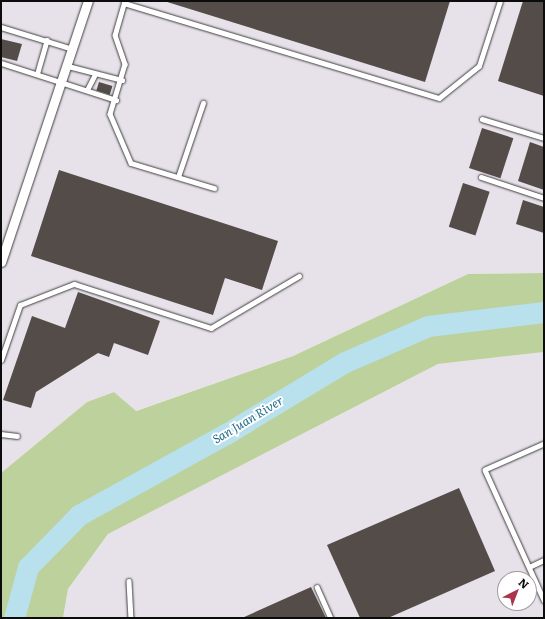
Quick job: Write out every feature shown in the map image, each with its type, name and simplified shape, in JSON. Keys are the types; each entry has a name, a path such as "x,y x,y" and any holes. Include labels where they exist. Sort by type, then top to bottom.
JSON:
{"street":[{"path":"1,262 68,66 88,1"}],"lane":[{"path":"214,188 131,163 110,114 122,80 125,64 115,35 125,2 439,98 479,66 500,1"},
{"path":"1,27 73,49"},
{"path":"37,74 47,40"},
{"path":"1,63 62,81 116,100"},
{"path":"68,66 94,76 122,80"},
{"path":"87,90 94,76"},
{"path":"178,177 203,103"},
{"path":"482,119 544,138"},
{"path":"481,177 544,198"},
{"path":"1,360 20,305 74,284 211,328 299,276"},
{"path":"1,434 17,436"},
{"path":"544,444 485,470 544,600"},
{"path":"529,567 544,560"},
{"path":"130,581 131,618"},
{"path":"318,587 331,618"}],"shaded area":[{"path":"1,1 544,1 544,273 468,274 293,356 135,411 114,392 87,402 1,473"},
{"path":"544,352 544,618 63,618 68,589 108,534 438,364"}],"green space":[{"path":"544,273 544,352 438,364 108,534 68,589 63,618 1,618 1,473 87,402 114,392 136,411 293,356 468,274"}],"building":[{"path":"164,1 450,1 425,82"},
{"path":"523,1 544,1 544,96 498,81"},
{"path":"1,39 22,44 17,61 1,57"},
{"path":"99,82 112,86 110,95 96,91"},
{"path":"482,128 513,138 500,178 469,168"},
{"path":"530,142 544,147 544,190 518,181"},
{"path":"59,170 278,241 262,290 225,278 213,315 31,256"},
{"path":"463,183 490,192 475,235 449,227"},
{"path":"523,200 544,207 544,233 516,224"},
{"path":"78,292 160,321 148,355 114,343 109,357 98,353 36,392 31,408 3,400 32,316 65,328"},
{"path":"459,488 495,571 388,618 360,618 327,545"},
{"path":"311,587 326,618 242,618"}],"waterway":[{"name":"San Juan River","path":"14,618 28,567 79,515 226,434 345,362 428,326 544,312"}]}
